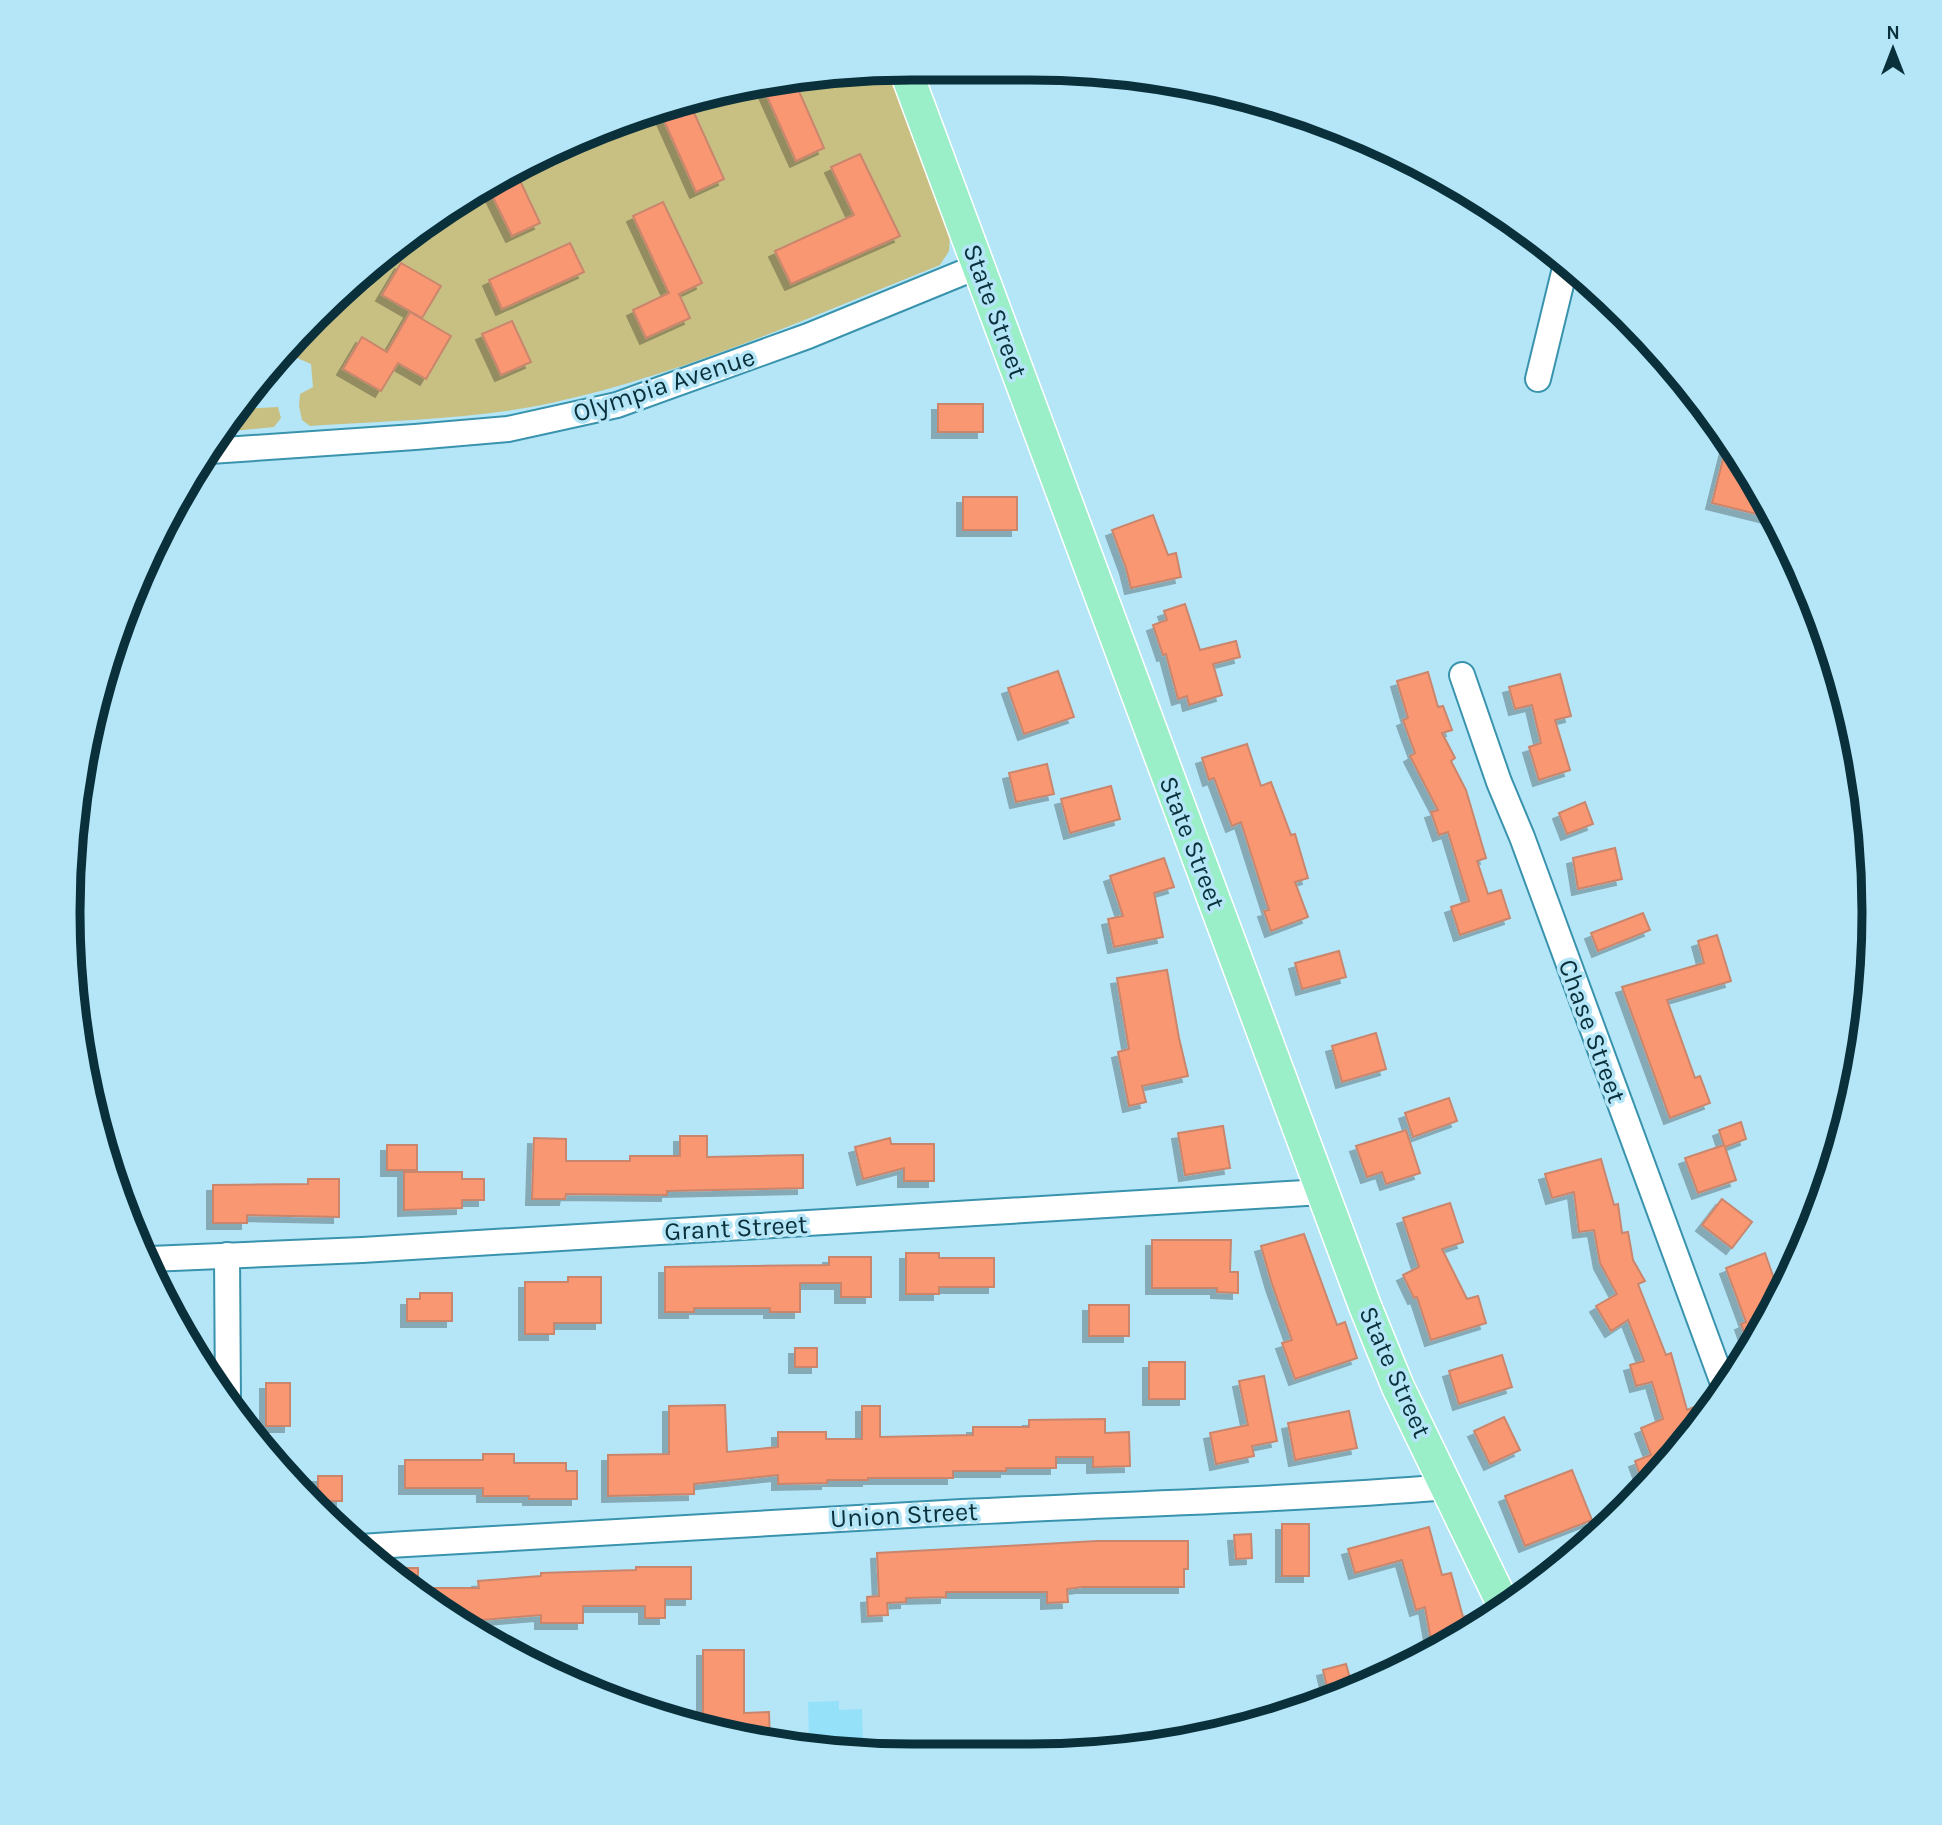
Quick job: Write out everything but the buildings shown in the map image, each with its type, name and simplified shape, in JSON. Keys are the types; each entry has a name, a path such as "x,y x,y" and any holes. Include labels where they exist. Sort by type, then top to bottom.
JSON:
{"main road":[{"name":"State Street","path":"909,80 1322,1192 1398,1387 1500,1598"}],"street":[{"name":"Olympia Avenue","path":"221,450 508,429 606,408 808,336 979,267"},
{"path":"1538,379 1563,275"},
{"name":"Chase Street","path":"1462,675 1499,782 1522,837 1720,1376"},
{"name":"Grant Street","path":"156,1259 362,1250 1322,1192"},
{"path":"227,1255 228,1385"},
{"name":"Union Street","path":"373,1545 714,1524 1278,1499 1448,1487"}],"shaded area":[{"path":"893,81 950,235 949,251 940,265 699,360 649,377 551,403 466,416 310,426 302,420 299,406 300,394 313,387 311,364 297,358 296,354 324,324 364,287 406,252 496,192 594,144 697,109 750,96 858,82"},
{"path":"278,407 281,418 274,427 234,431 250,408"},
{"path":"839,1701 839,1710 862,1709 863,1743 809,1738 808,1702"}]}
